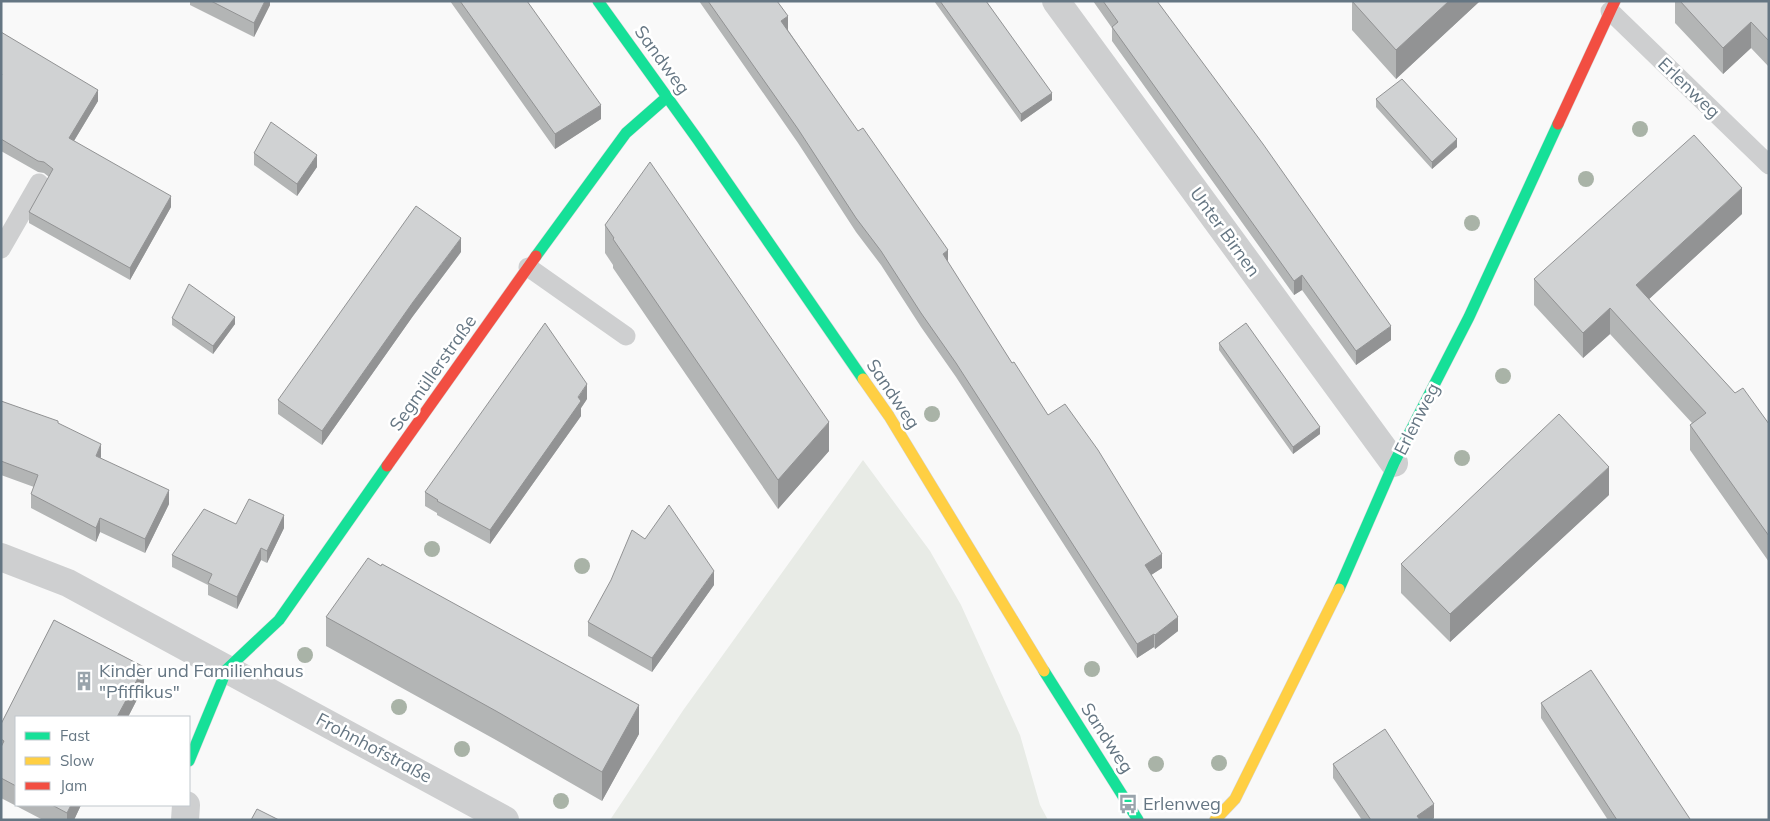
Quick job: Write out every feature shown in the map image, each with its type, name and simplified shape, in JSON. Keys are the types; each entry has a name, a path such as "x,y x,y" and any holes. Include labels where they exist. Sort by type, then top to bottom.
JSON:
{"street":[{"name":"Sandweg","path":"598,1 668,97 888,416 1085,738 1138,820"},
{"name":"Unter Birnen","path":"1056,1 1394,463"},
{"name":"Erlenweg","path":"1214,820 1235,799 1331,607 1394,463 1469,317 1612,6"},
{"name":"Segmüllerstraße","path":"226,669 279,620 528,267 626,133 668,97"},
{"name":"Frohnhofstraße","path":"1,556 68,583 505,820"},
{"path":"190,759 226,669"},
{"path":"185,820 186,806"}],"lane":[{"name":"Erlenweg","path":"1612,6 1769,165"},
{"path":"1,249 39,183"},
{"path":"528,267 626,336"}],"shaded area":[{"path":"863,460 930,551 961,605 1020,735 1040,805 1048,820 610,820 684,709"}],"building":[{"path":"211,1 265,1 254,23"},
{"path":"460,1 527,1 601,105 555,134"},
{"path":"708,1 777,1 788,16 781,21 858,131 863,128 948,250 943,254 1012,363 1014,362 1048,415 1065,404 1098,450 1162,554 1145,565 1178,617 1155,635 1137,644 956,363 881,251 856,218 798,129"},
{"path":"940,1 986,1 1052,93 1021,114"},
{"path":"1103,1 1157,1 1263,144 1391,326 1356,351 1302,275 1294,281 1112,27 1118,22"},
{"path":"1352,1 1449,1 1396,50"},
{"path":"1680,1 1769,1 1769,41 1751,22 1723,48"},
{"path":"1,32 98,90 69,138 171,196 130,268 29,212 53,169 44,162 38,161 1,139"},
{"path":"1402,79 1457,139 1432,162 1376,99"},
{"path":"271,122 317,155 297,184 254,153"},
{"path":"1694,135 1742,188 1636,285 1735,393 1743,388 1769,424 1769,536 1690,425 1706,413 1610,308 1583,333 1534,279"},
{"path":"650,162 829,422 778,480 605,225"},
{"path":"416,206 461,238 413,302 322,431 278,400"},
{"path":"189,284 235,317 213,346 172,318"},
{"path":"545,323 587,384 578,397 581,401 490,530 437,501 425,492"},
{"path":"1246,323 1320,427 1293,447 1219,343"},
{"path":"1,401 58,421 58,423 101,444 96,456 169,490 145,539 100,518 96,528 31,494 38,475 1,461"},
{"path":"1559,414 1609,467 1450,614 1401,564"},
{"path":"249,499 284,515 267,551 261,548 237,597 208,583 212,574 172,555 204,509 236,524"},
{"path":"669,505 714,571 652,658 588,622 611,580 632,530 645,539"},
{"path":"368,558 639,705 602,772 326,617"},
{"path":"54,620 144,667 118,716 15,716 15,785 1,778 1,747 4,741 1,739 1,724"},
{"path":"1591,670 1690,819 1617,820 1541,703"},
{"path":"1385,729 1434,804 1417,816 1420,820 1371,820 1333,764"},
{"path":"54,806 70,806 67,813"},
{"path":"257,809 279,820 251,820"}],"traffic: fast":[{"path":"598,1 698,140 863,379"},
{"path":"536,256 626,133 667,97"},
{"path":"1339,589 1394,463 1469,317 1558,124"},
{"path":"190,759 227,669 279,620 387,466"},
{"path":"1044,671 1138,820"}],"traffic: slow":[{"path":"863,379 889,416 1044,671"},
{"path":"1215,820 1235,799 1339,589"}],"traffic: jam":[{"path":"1558,124 1615,1"},
{"path":"387,466 536,256"}],"place":[{"name":"Kinder und Familienhaus \"Pfiffikus\"","path":"84,681"},
{"name":"Erlenweg","path":"1128,804"}]}
